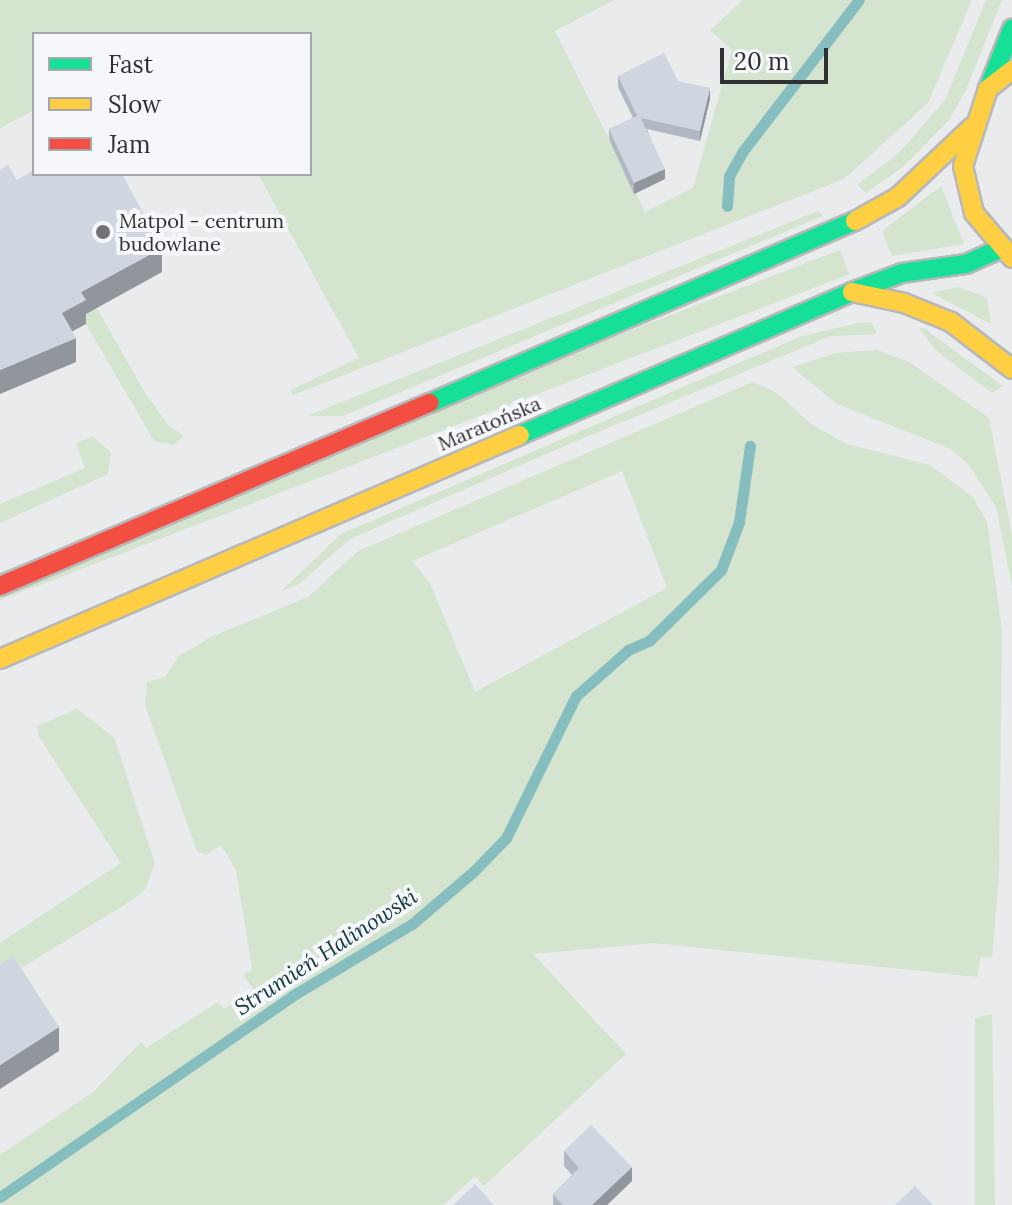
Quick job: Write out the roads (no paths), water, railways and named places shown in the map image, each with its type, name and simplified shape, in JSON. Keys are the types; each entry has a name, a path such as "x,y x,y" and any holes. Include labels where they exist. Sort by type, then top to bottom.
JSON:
{"main road":[{"path":"1006,259 974,213 963,180 972,127 1012,29"},
{"path":"988,89 1012,70"},
{"name":"Maratońska","path":"0,586 856,221 934,169 972,127"},
{"name":"Maratońska","path":"0,659 852,292 902,273 1006,259"},
{"path":"852,292 942,318 1012,369"}],"waterway":[{"name":"Strumień Halinowski","path":"727,206 729,176 743,151 859,0"},
{"name":"Strumień Halinowski","path":"0,1197 292,996 412,924 474,871 506,838 576,696 628,650 650,640 721,570 739,522 750,446"}],"place":[{"name":"Matpol - centrum budowlane","path":"103,232"}]}
